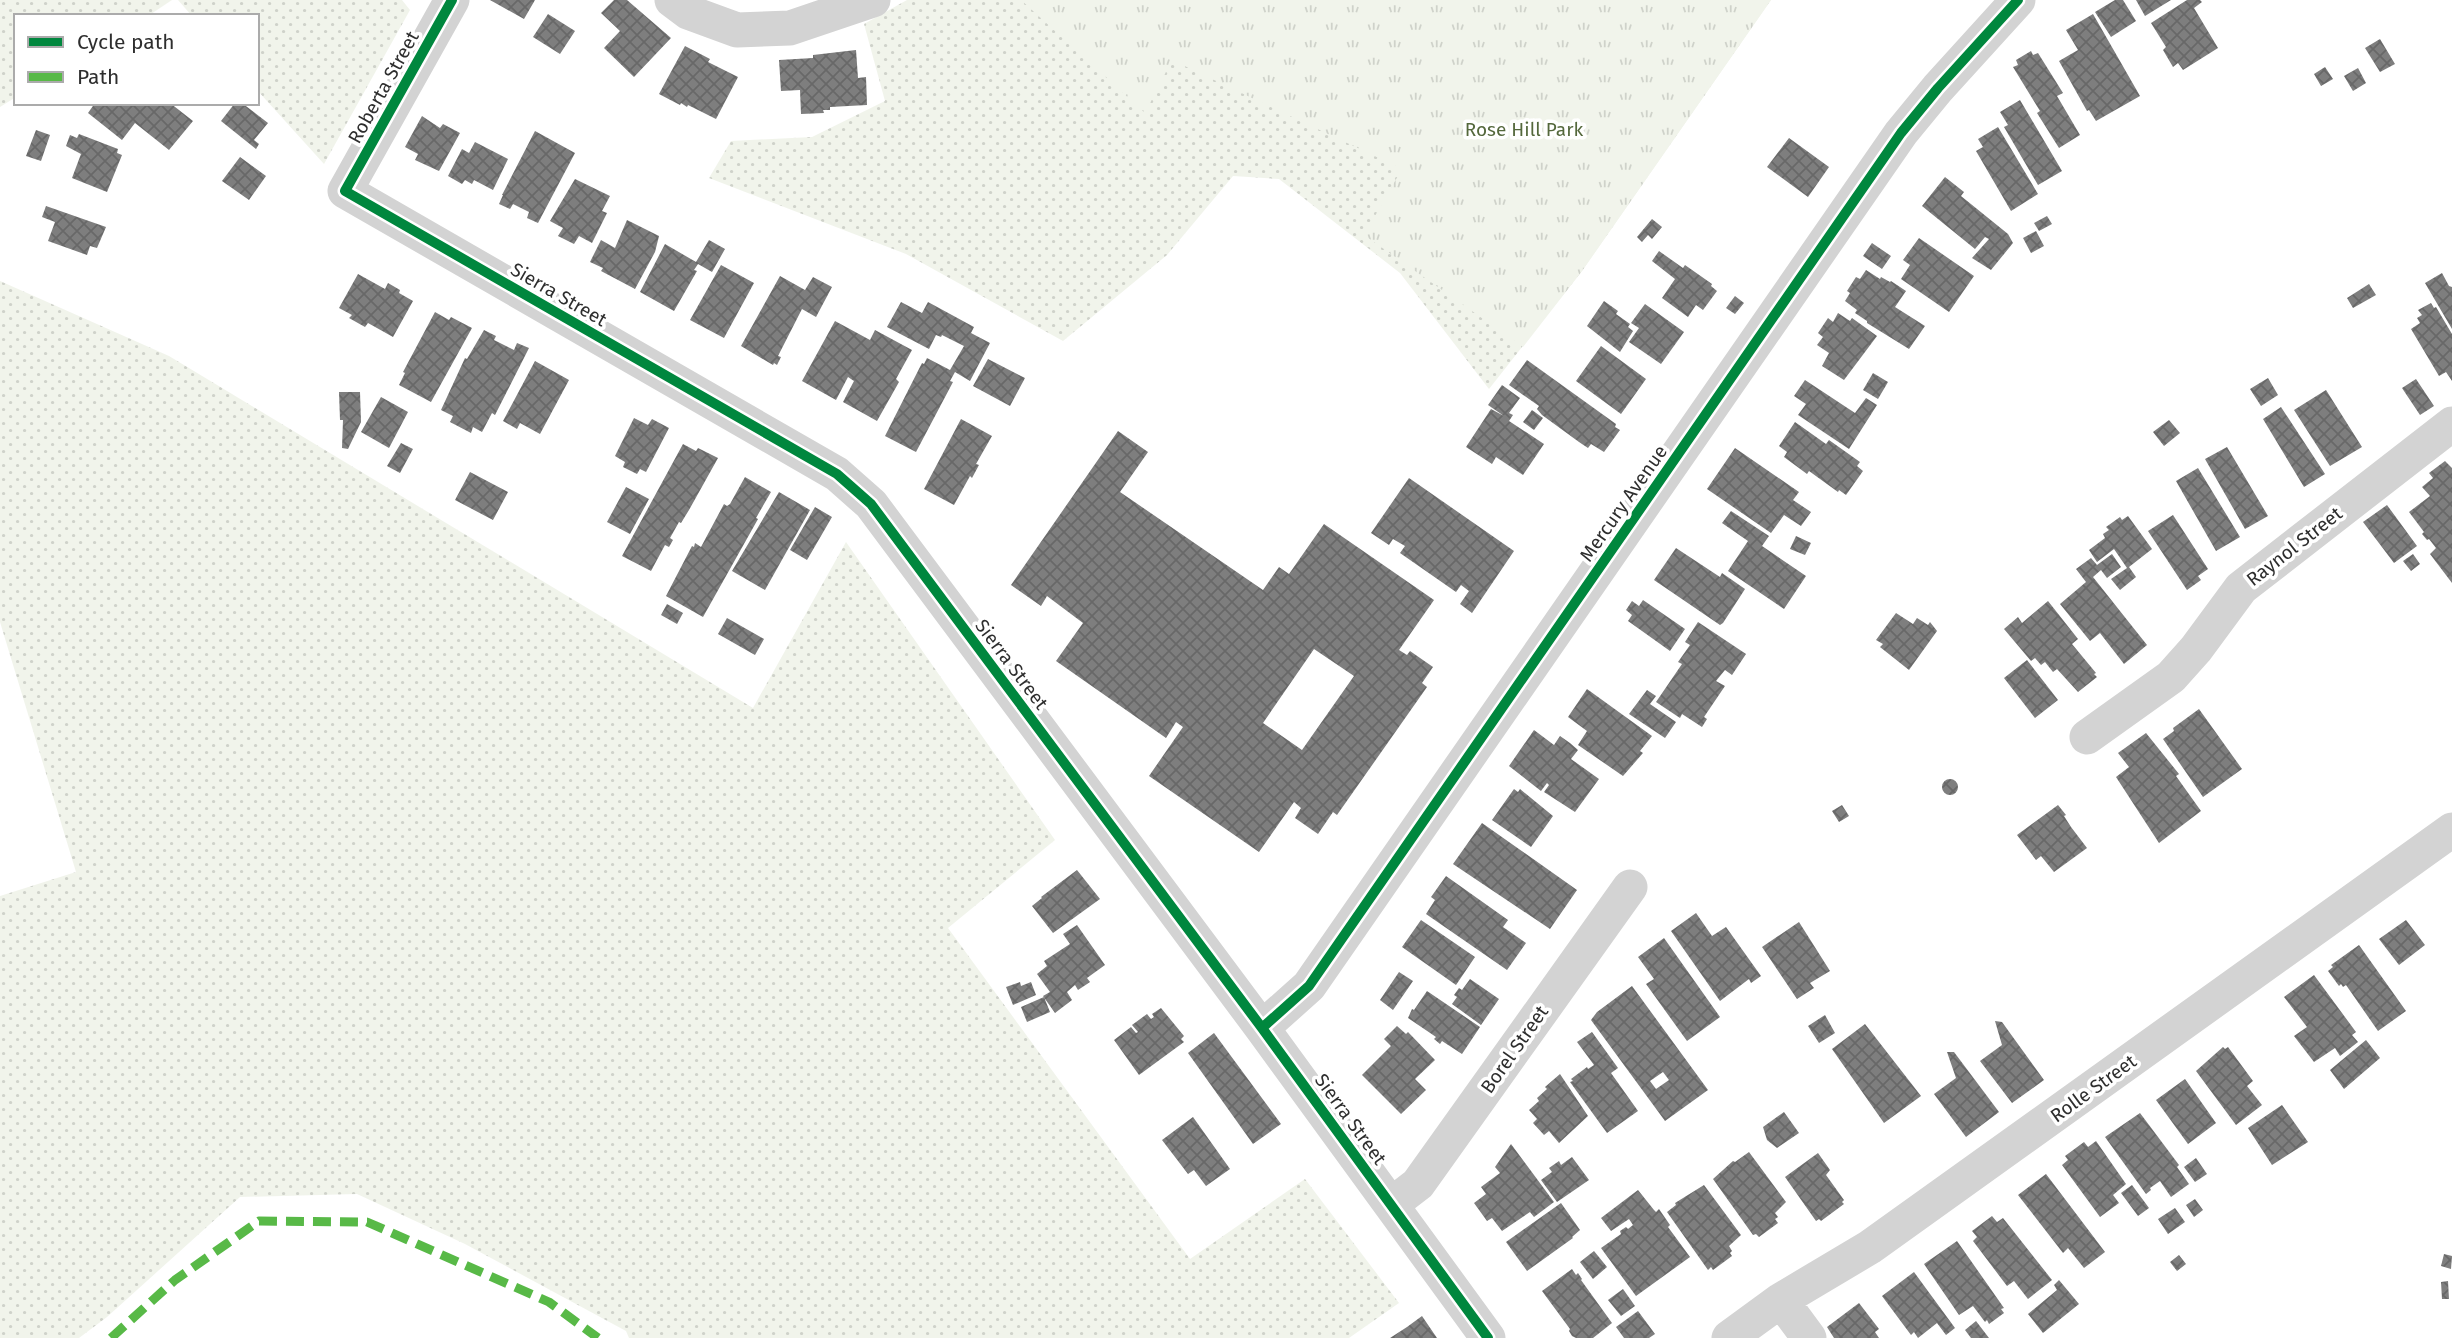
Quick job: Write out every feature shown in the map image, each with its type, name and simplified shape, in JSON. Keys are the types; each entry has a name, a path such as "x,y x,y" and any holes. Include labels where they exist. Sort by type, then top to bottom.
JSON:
{"street":[{"name":"Roberta Street","path":"345,191 452,0"},
{"path":"672,0 688,12 737,30 790,28 873,0"},
{"name":"Mercury Avenue","path":"1262,1028 1309,986 1901,133 2018,0"},
{"name":"Sierra Street","path":"345,191 836,474 871,504 1262,1028 1488,1338"},
{"name":"Raynol Street","path":"2087,737 2171,677 2242,588 2452,424"},
{"name":"Rolle Street","path":"1729,1338 1781,1300 1870,1247 2452,830"},
{"name":"Borel Street","path":"1392,1204 1418,1184 1630,887"},
{"path":"1781,1300 1809,1338"}],"green space":[{"path":"0,0 172,0 151,14 14,14 14,98 0,107"},
{"path":"178,0 402,0 410,10 324,164 259,92 259,14 190,14"},
{"path":"907,0 1771,0 1582,271 1489,389 1400,273 1279,179 1233,176 1167,255 1063,341 906,254 709,178 731,141 812,137 885,101 864,24"},
{"name":"Rose Hill Park","path":"1021,0 1771,0 1582,271 1523,347 1364,235 1402,169 1172,60 1145,113"},
{"path":"0,281 169,356 753,708 846,542 1055,840 948,928 1190,1259 1305,1179 1399,1303 1349,1338 629,1338 626,1331 465,1244 357,1194 240,1197 107,1317 79,1338 0,1338 0,896 76,872 0,622"}],"building":[{"path":"490,0 535,0 524,19"},
{"path":"614,0 627,0 671,38 634,77 604,48 620,31 601,13"},
{"path":"2115,0 2123,0 2136,21 2111,37 2095,12"},
{"path":"2136,0 2171,0 2145,16"},
{"path":"2187,0 2202,2 2194,8 2218,48 2183,70 2178,63 2173,67 2163,50 2166,47 2151,23"},
{"path":"548,14 575,31 560,54 533,37"},
{"path":"2093,14 2140,96 2096,121 2089,110 2087,111 2059,61 2078,50 2066,30"},
{"path":"2380,39 2395,64 2380,72 2365,48"},
{"path":"685,46 710,59 708,62 738,77 716,119 659,94"},
{"path":"856,50 858,78 866,77 867,105 830,107 830,110 823,110 824,113 801,114 800,90 781,91 779,60 813,58 813,55"},
{"path":"2031,51 2033,55 2038,53 2063,93 2057,96 2080,135 2059,148 2013,67 2018,65 2016,60"},
{"path":"2325,67 2333,79 2321,86 2314,74"},
{"path":"2358,68 2366,83 2353,91 2344,76"},
{"path":"2020,100 2062,171 2038,185 2004,127 2008,125 2000,112"},
{"path":"94,105 173,105 193,121 169,150 135,123 122,140 88,113"},
{"path":"233,105 245,105 268,123 254,140 259,144 256,149 221,121"},
{"path":"422,116 440,128 443,124 460,133 439,171 415,160 418,154 405,147"},
{"path":"1998,127 2038,194 2011,211 1976,151 1983,147 1978,139"},
{"path":"36,130 50,135 41,161 26,156"},
{"path":"535,131 575,153 538,223 527,218 529,212 513,204 510,209 499,204"},
{"path":"79,134 118,149 117,153 122,155 107,192 72,178 81,154 66,146 70,135 77,138"},
{"path":"1789,138 1829,167 1808,197 1767,167"},
{"path":"475,142 508,159 493,190 474,180 472,184 465,180 462,184 448,176 462,149 469,153"},
{"path":"240,157 266,176 249,200 222,181"},
{"path":"1945,177 1964,192 1961,196 2008,234 2013,243 1991,270 1972,258 1989,239 1985,237 1975,249 1922,206"},
{"path":"575,179 610,196 602,211 607,213 592,243 579,236 574,244 558,236 563,228 550,221"},
{"path":"46,206 106,227 97,248 90,246 87,255 48,241 55,222 42,217"},
{"path":"2047,216 2052,224 2039,231 2034,223"},
{"path":"1652,219 1662,227 1652,239 1648,235 1642,242 1637,237"},
{"path":"627,220 659,236 655,252 635,289 590,262 601,240 615,248"},
{"path":"2036,231 2044,246 2031,253 2023,238"},
{"path":"1919,238 1974,276 1949,312 1901,279 1910,265 1903,260"},
{"path":"709,240 725,249 712,272 698,264 694,270 697,271 674,311 640,292 665,244 696,262"},
{"path":"1872,243 1891,256 1882,269 1863,256"},
{"path":"1659,251 1712,284 1717,291 1703,310 1696,305 1688,317 1662,298 1675,279 1652,261"},
{"path":"721,265 754,283 724,338 690,320"},
{"path":"1866,270 1906,291 1895,307 1925,326 1909,349 1867,323 1855,313 1857,310 1845,301 1850,293 1847,291 1856,277 1860,279"},
{"path":"2442,273 2452,287 2452,329 2425,283"},
{"path":"358,274 385,289 388,283 413,301 393,337 368,323 365,327 349,318 352,315 339,308"},
{"path":"780,276 805,290 813,277 832,287 816,317 802,309 778,356 781,357 777,365 773,365 741,346"},
{"path":"2369,284 2376,295 2353,308 2347,298"},
{"path":"1735,296 1744,303 1735,314 1726,308"},
{"path":"1604,301 1618,311 1616,314 1630,324 1628,327 1633,331 1620,352 1587,326"},
{"path":"901,302 922,313 928,302 974,327 971,333 990,343 970,381 955,372 950,381 953,382 916,452 885,436 922,363 924,364 927,358 950,370 964,346 942,335 936,335 929,349 887,327"},
{"path":"2431,303 2452,334 2452,381 2446,372 2439,376 2411,329 2420,323 2417,318 2422,315 2418,310"},
{"path":"1645,304 1684,332 1661,364 1629,342 1639,328 1631,323"},
{"path":"435,312 472,328 431,402 399,385 405,373 403,372"},
{"path":"1838,313 1850,321 1852,318 1877,336 1844,380 1822,366 1829,353 1817,345 1823,337 1818,333 1828,318 1833,322"},
{"path":"835,321 870,340 875,330 912,350 896,379 899,382 877,421 843,402 854,381 848,377 836,400 802,381"},
{"path":"484,330 496,336 494,340 514,350 517,343 529,348 495,415 492,413 482,432 473,427 471,433 450,422 453,416 441,410 465,358 467,359"},
{"path":"1601,346 1646,379 1621,414 1576,381"},
{"path":"988,359 1025,378 1010,406 973,386"},
{"path":"1527,360 1616,424 1615,427 1620,430 1604,452 1591,444 1588,448 1579,442 1542,415 1537,409 1539,406 1509,385"},
{"path":"535,361 569,380 540,434 520,423 517,429 503,421"},
{"path":"1873,373 1888,382 1878,399 1863,390"},
{"path":"2268,378 2278,395 2261,406 2250,389"},
{"path":"2416,379 2434,406 2420,415 2402,388"},
{"path":"1805,380 1855,413 1866,398 1877,405 1849,449 1798,415 1806,404 1794,396"},
{"path":"1502,385 1520,398 1509,413 1513,415 1509,421 1544,444 1523,475 1496,457 1492,464 1466,447 1491,409 1504,416 1488,405"},
{"path":"2326,390 2362,447 2330,466 2294,410"},
{"path":"339,392 360,392 361,422 348,449 342,448 343,420 340,420"},
{"path":"381,397 408,412 389,448 361,432"},
{"path":"2281,407 2325,474 2304,487 2263,419"},
{"path":"1532,410 1543,418 1534,430 1523,422"},
{"path":"634,418 648,425 652,419 669,428 646,472 640,469 637,474 623,467 625,462 615,456"},
{"path":"961,419 992,436 976,464 979,465 972,478 970,476 954,505 924,489"},
{"path":"2169,420 2180,433 2164,446 2153,432"},
{"path":"1795,422 1826,444 1829,440 1860,462 1857,466 1863,471 1846,495 1809,471 1807,474 1784,457 1787,452 1779,446"},
{"path":"1118,431 1148,452 1120,492 1263,590 1279,567 1289,574 1324,524 1434,600 1399,650 1407,655 1410,651 1433,667 1422,683 1427,687 1337,815 1333,812 1318,834 1295,818 1301,808 1294,802 1259,852 1149,776 1183,727 1176,722 1166,738 1056,661 1083,623 1047,596 1041,606 1011,585","holes":["1314,649 1354,676 1302,750 1263,723"]},
{"path":"401,443 413,449 400,473 387,466"},
{"path":"683,444 718,458 670,538 673,540 669,547 665,545 651,571 622,556"},
{"path":"2227,447 2268,516 2245,529 2205,459"},
{"path":"1735,448 1799,492 1793,500 1811,512 1801,526 1784,515 1771,533 1707,489"},
{"path":"2445,461 2452,468 2452,583 2430,554 2436,548 2422,534 2424,532 2409,512 2430,496 2422,487 2433,478 2429,473"},
{"path":"2198,468 2240,537 2216,551 2176,481"},
{"path":"470,472 508,492 493,520 455,500"},
{"path":"745,477 771,492 703,617 666,596 692,546 694,547 695,543 701,547 724,504 730,504"},
{"path":"1409,478 1514,551 1472,613 1460,604 1469,591 1461,585 1456,592 1400,553 1405,546 1393,539 1389,545 1371,533"},
{"path":"626,487 649,499 630,534 607,522"},
{"path":"779,492 810,510 765,590 732,571"},
{"path":"2387,505 2417,546 2394,563 2363,522"},
{"path":"815,507 832,517 807,560 790,550"},
{"path":"1731,511 1769,536 1762,546 1806,576 1784,609 1728,571 1748,541 1722,523"},
{"path":"2173,515 2208,569 2198,576 2201,580 2187,590 2148,531"},
{"path":"2128,516 2152,549 2129,567 2136,577 2120,590 2111,579 2127,568 2114,549 2097,562 2089,550 2105,538 2103,534 2109,530 2106,527 2120,517 2122,520"},
{"path":"1796,536 1811,543 1805,555 1790,549"},
{"path":"1676,548 1720,577 1722,573 1745,589 1720,625 1654,580"},
{"path":"2112,554 2121,567 2107,578 2101,570 2093,577 2147,645 2124,664 2100,633 2090,641 2060,604 2086,582 2076,569 2091,558 2097,565"},
{"path":"2413,554 2420,564 2411,571 2403,561"},
{"path":"1643,600 1685,629 1670,651 1628,621 1632,615 1626,610 1632,601 1639,606"},
{"path":"2048,601 2078,639 2072,644 2096,673 2094,674 2097,677 2078,692 2057,669 2053,672 2045,662 2041,665 2035,658 2031,661 2004,629 2018,617 2022,623"},
{"path":"667,604 683,613 677,624 661,615"},
{"path":"1896,613 1913,624 1917,618 1928,625 1930,622 1937,631 1909,670 1880,647 1883,644 1876,640"},
{"path":"727,618 764,639 755,655 718,634"},
{"path":"1698,622 1746,654 1732,675 1725,670 1716,681 1725,686 1704,717 1707,719 1702,727 1682,714 1680,718 1656,702 1682,664 1678,662 1690,645 1685,642"},
{"path":"2027,660 2058,700 2035,718 2004,678"},
{"path":"1587,689 1652,736 1640,751 1643,753 1623,776 1578,745 1587,731 1568,717"},
{"path":"1647,690 1656,696 1650,704 1676,722 1665,738 1629,714"},
{"path":"2199,709 2242,769 2203,797 2163,739"},
{"path":"1534,730 1554,745 1560,736 1570,743 1578,750 1571,759 1599,779 1575,812 1544,792 1549,785 1547,783 1541,791 1509,766"},
{"path":"2146,733 2179,774 2176,776 2201,811 2159,843 2116,777 2129,767 2118,753"},
{"path":"1947,779 1953,779 1958,787 1956,793 1947,795 1942,790 1942,784"},
{"path":"1514,789 1518,792 1520,789 1553,816 1531,847 1492,820"},
{"path":"1842,805 1849,816 1839,822 1832,811"},
{"path":"2058,805 2087,848 2054,872 2041,856 2036,860 2017,835"},
{"path":"1482,823 1577,890 1550,929 1453,864"},
{"path":"1077,870 1100,899 1053,933 1032,906"},
{"path":"1446,876 1508,920 1503,927 1526,943 1507,970 1426,914 1435,900 1431,897"},
{"path":"1696,913 1712,936 1726,927 1761,976 1751,983 1749,979 1720,1001 1671,931"},
{"path":"1421,920 1475,957 1456,985 1402,947"},
{"path":"2406,920 2425,945 2399,965 2379,939"},
{"path":"1799,922 1830,971 1810,983 1814,988 1797,999 1762,947"},
{"path":"1077,925 1105,965 1087,978 1090,982 1078,990 1075,985 1067,992 1072,1000 1055,1013 1043,996 1050,992 1037,974 1047,966 1044,961 1070,944 1063,934"},
{"path":"1664,938 1720,1017 1687,1041 1646,984 1654,979 1638,957"},
{"path":"2359,945 2406,1011 2378,1031 2346,985 2339,986 2328,971 2333,967 2331,965"},
{"path":"1399,972 1413,981 1393,1010 1380,1000"},
{"path":"2314,975 2356,1032 2352,1035 2358,1042 2340,1056 2335,1048 2314,1062 2294,1036 2307,1027 2284,997"},
{"path":"1470,979 1499,999 1481,1025 1452,1004 1459,988 1462,990"},
{"path":"1020,982 1021,986 1031,982 1036,995 1013,1005 1006,987"},
{"path":"1632,986 1708,1090 1665,1121 1591,1020 1597,1012","holes":["1663,1072 1669,1080 1656,1089 1650,1081"]},
{"path":"1427,991 1480,1027 1462,1054 1442,1041 1440,1044 1434,1039 1436,1037 1408,1018"},
{"path":"1044,997 1050,1012 1027,1022 1021,1007"},
{"path":"1161,1008 1184,1036 1181,1039 1184,1042 1139,1075 1114,1040 1131,1027 1138,1032 1132,1025 1147,1014 1151,1019 1154,1017 1152,1014"},
{"path":"1825,1015 1835,1033 1819,1043 1808,1026"},
{"path":"1995,1021 2002,1022 2044,1080 2012,1103 1980,1061 2002,1045"},
{"path":"1865,1024 1921,1096 1884,1123 1832,1049"},
{"path":"1397,1026 1406,1034 1408,1032 1435,1060 1415,1079 1426,1090 1401,1114 1362,1075 1391,1046 1384,1039"},
{"path":"1592,1032 1618,1068 1611,1073 1638,1111 1607,1133 1570,1082 1587,1067 1588,1069 1594,1065 1577,1042"},
{"path":"1214,1033 1281,1124 1253,1144 1188,1053"},
{"path":"2366,1040 2380,1058 2344,1089 2330,1070"},
{"path":"2223,1047 2228,1047 2253,1081 2247,1086 2262,1105 2236,1125 2196,1071"},
{"path":"1947,1052 1954,1052 1999,1112 1966,1137 1934,1094 1956,1078"},
{"path":"1560,1074 1588,1116 1559,1143 1549,1131 1544,1135 1533,1123 1537,1119 1529,1110 1539,1101 1537,1098 1547,1089 1545,1087"},
{"path":"2185,1079 2216,1123 2188,1144 2156,1100"},
{"path":"2282,1105 2308,1142 2272,1165 2248,1128"},
{"path":"1784,1112 1799,1133 1777,1148 1767,1140 1763,1127"},
{"path":"2140,1113 2179,1165 2177,1167 2189,1184 2171,1197 2160,1181 2146,1194 2105,1137"},
{"path":"1193,1117 1230,1169 1206,1186 1194,1170 1188,1174 1162,1140"},
{"path":"2096,1141 2126,1184 2113,1195 2119,1203 2100,1217 2062,1165 2068,1160 2065,1156 2084,1142 2088,1147"},
{"path":"1511,1144 1554,1202 1534,1217 1530,1212 1502,1231 1492,1218 1487,1221 1474,1203 1486,1194 1481,1187 1500,1173 1495,1167"},
{"path":"1749,1152 1786,1202 1775,1213 1778,1223 1759,1237 1753,1235 1713,1179 1733,1161"},
{"path":"1818,1153 1830,1170 1826,1175 1844,1200 1844,1204 1821,1221 1816,1221 1785,1177"},
{"path":"1572,1157 1589,1180 1557,1202 1541,1180 1552,1172 1549,1168 1559,1161 1561,1165"},
{"path":"2196,1158 2207,1174 2195,1182 2184,1167"},
{"path":"2046,1174 2105,1252 2084,1268 2068,1248 2063,1253 2018,1195"},
{"path":"1704,1185 1741,1235 1729,1246 1732,1256 1713,1270 1711,1267 1708,1270 1667,1212 1675,1203"},
{"path":"2132,1185 2149,1208 2138,1216 2121,1193"},
{"path":"1638,1190 1656,1212 1659,1209 1670,1225 1668,1227 1690,1257 1636,1296 1601,1248 1621,1234 1620,1231 1633,1225 1629,1219 1611,1231 1601,1218"},
{"path":"2195,1199 2203,1210 2194,1217 2186,1205"},
{"path":"1561,1203 1580,1230 1527,1271 1506,1242"},
{"path":"2175,1208 2185,1222 2168,1234 2158,1219"},
{"path":"1992,1216 1997,1222 2003,1218 2052,1280 2028,1299 2014,1281 2007,1286 1973,1241 1977,1237 1972,1231"},
{"path":"1957,1241 2004,1308 2001,1309 2004,1313 1989,1324 1973,1306 1959,1315 1924,1264"},
{"path":"1594,1251 1607,1267 1593,1279 1580,1262"},
{"path":"2444,1254 2452,1256 2451,1269 2441,1266"},
{"path":"2179,1255 2186,1264 2177,1271 2170,1262"},
{"path":"1572,1269 1576,1275 1578,1273 1612,1323 1593,1338 1572,1336 1570,1329 1542,1291"},
{"path":"1914,1272 1955,1328 1946,1335 1937,1323 1918,1338 1914,1332 1911,1335 1882,1296"},
{"path":"2059,1280 2079,1304 2043,1333 2028,1314 2057,1290 2054,1285"},
{"path":"2448,1281 2449,1299 2442,1299 2441,1282"},
{"path":"1623,1289 1635,1306 1621,1316 1608,1300"},
{"path":"1859,1303 1879,1329 1875,1332 1879,1338 1834,1338 1827,1327"},
{"path":"1638,1311 1655,1334 1649,1338 1624,1338 1616,1327"},
{"path":"1422,1316 1437,1338 1390,1338 1407,1327"},
{"path":"1976,1321 1989,1338 1971,1338 1965,1330"}],"marked path":[{"path":"111,1338 175,1280 259,1221 367,1222 549,1302 598,1338"}],"cycle path":[{"path":"452,0 345,191 837,474 871,504 1262,1028 1488,1338"},
{"path":"1262,1028 1309,986 1901,133 2018,0"}]}
